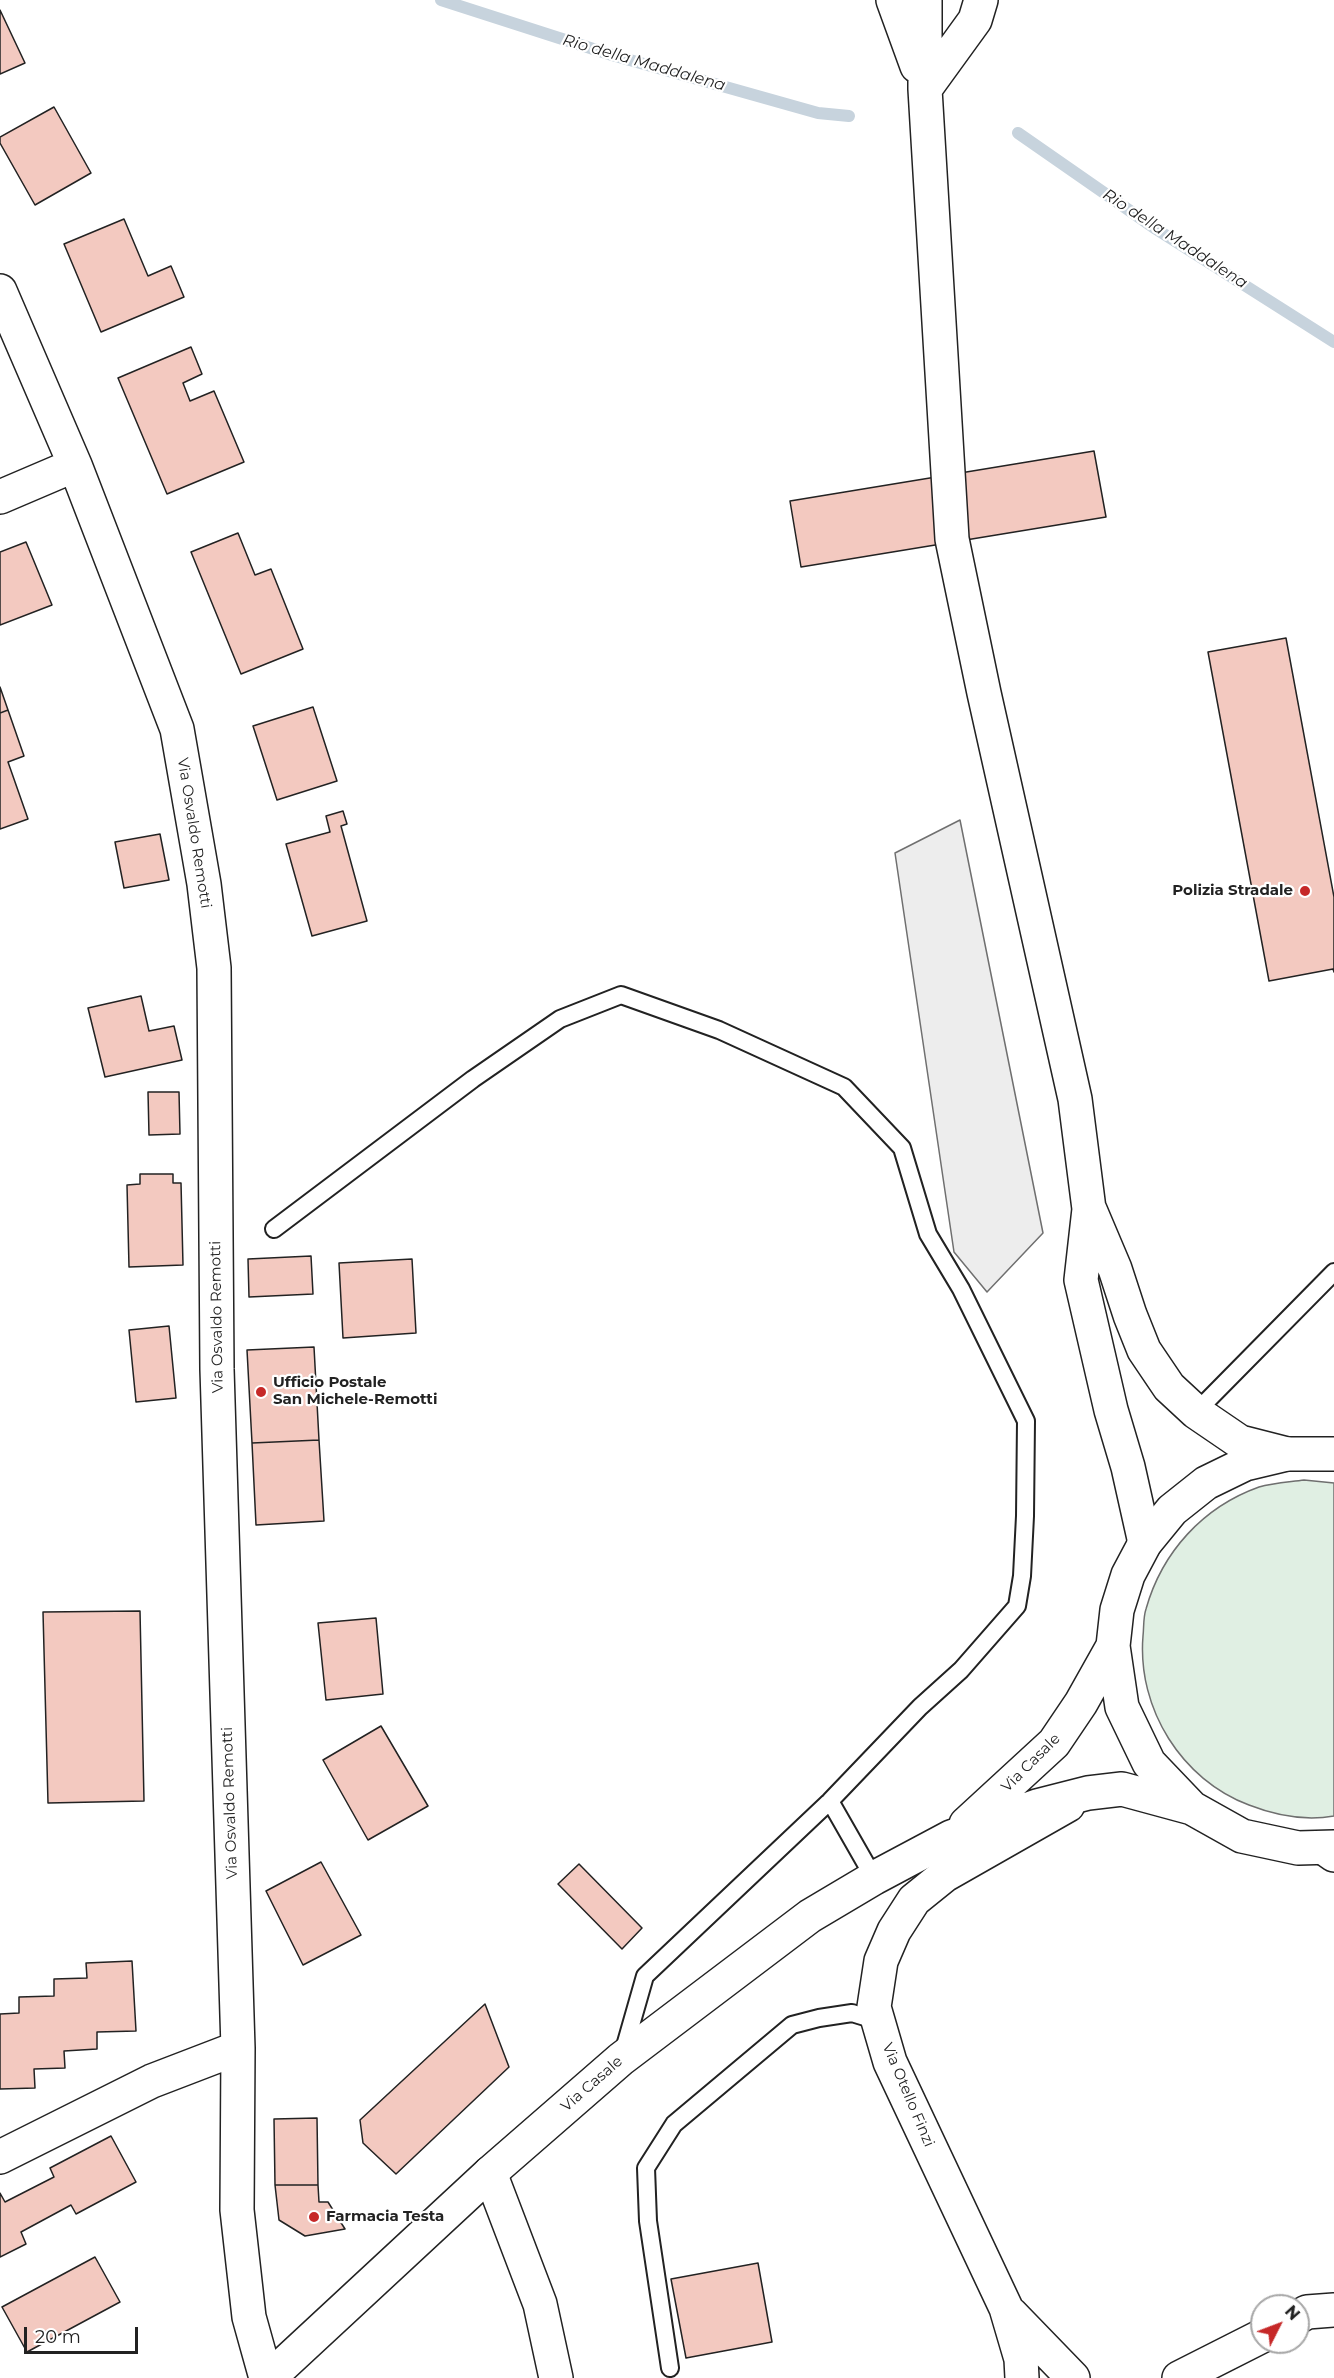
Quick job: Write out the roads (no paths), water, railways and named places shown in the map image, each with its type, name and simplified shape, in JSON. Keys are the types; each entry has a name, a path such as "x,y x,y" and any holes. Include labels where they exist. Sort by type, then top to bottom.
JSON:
{"main road":[{"path":"893,0 925,89"},
{"path":"925,0 925,89 952,539 1075,1099 1089,1209 1081,1280 1110,1410 1128,1467 1145,1543"},
{"path":"925,89 975,20 981,0"},
{"name":"Via Osvaldo Remotti","path":"0,291 75,465 177,729 204,884 214,968 216,1369 238,2048 237,2210 249,2318 267,2378"},
{"path":"0,497 75,465"},
{"path":"1089,1209 1115,1269 1144,1350 1169,1387 1196,1412 1240,1442 1287,1454"},
{"path":"1331,1850 1298,1848 1242,1836 1191,1808 1149,1763 1122,1707 1113,1646 1118,1610 1128,1575 1145,1543 1172,1510 1206,1483 1245,1464 1287,1454 1334,1454"},
{"name":"Via Casale","path":"951,1837 1054,1743 1081,1703 1113,1646"},
{"name":"Via Casale","path":"267,2378 490,2173 621,2059 810,1916 874,1878 951,1837 1037,1806 1088,1793 1122,1789 1191,1808"},
{"name":"Via Otello Finzi","path":"1022,2378 1021,2359 1006,2308 890,2062 874,2007 881,1961 894,1931 914,1900 954,1870 1088,1793"},
{"path":"0,2157 152,2081 238,2048"},
{"path":"490,2173 540,2304 556,2378"},
{"name":"Via Otello Finzi","path":"1006,2308 1073,2378"},
{"path":"1310,2312 1334,2310"},
{"path":"1179,2378 1250,2342"}],"lane":[{"path":"274,1229 473,1079 560,1019 621,995 719,1030 844,1087 851,1094 902,1148 928,1234 961,1289 1026,1421 1025,1516 1022,1576 1017,1606 961,1670 920,1707 830,1801 645,1976 621,2059"},
{"path":"1196,1412 1334,1272"},
{"path":"830,1801 874,1878"},
{"path":"670,2368 648,2221 646,2168 674,2124 792,2025 852,2013 878,2021"}],"waterway":[{"name":"Rio della Maddalena","path":"441,0 612,55 818,113 849,116"},
{"name":"Rio della Maddalena","path":"1018,133 1156,229 1334,342"}],"place":[{"name":"Polizia Stradale","path":"1305,891"},
{"name":"Ufficio Postale San Michele-Remotti","path":"261,1392"},
{"name":"Farmacia Testa","path":"314,2217"}]}
